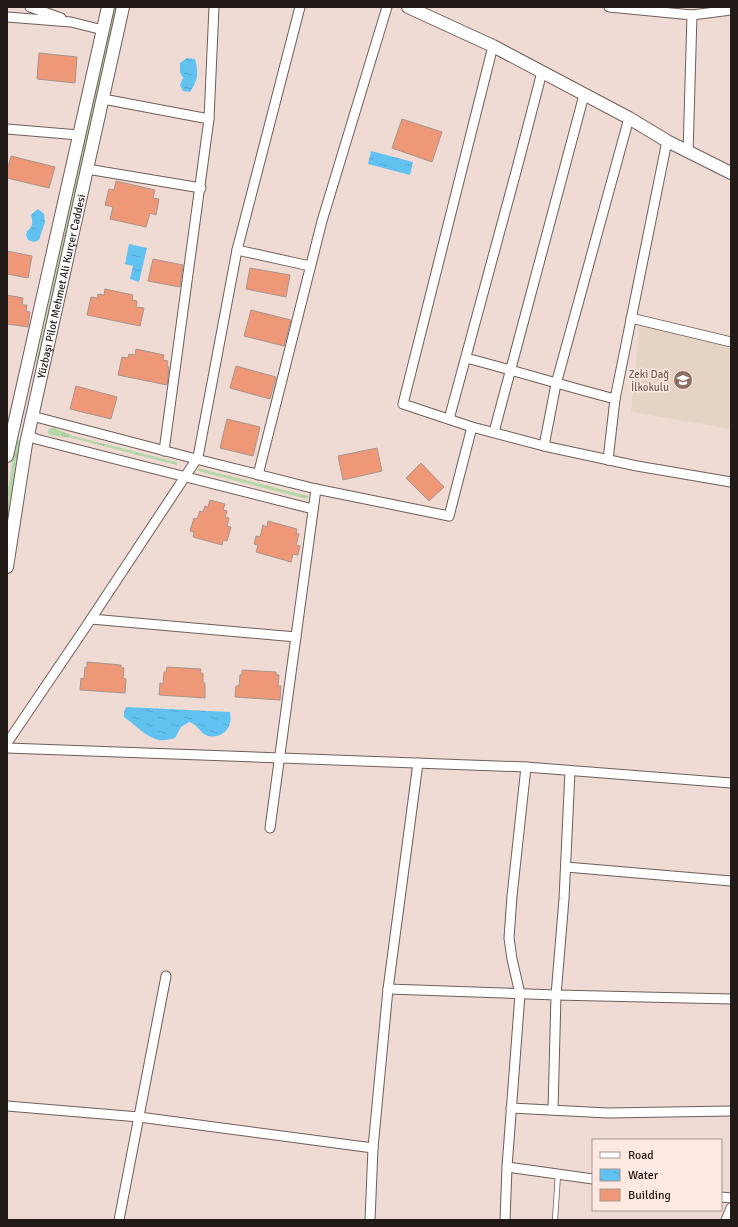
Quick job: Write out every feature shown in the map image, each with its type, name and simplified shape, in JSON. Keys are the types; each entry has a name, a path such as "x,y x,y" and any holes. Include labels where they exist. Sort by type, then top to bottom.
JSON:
{"main road":[{"name":"Yüzbaşı Pilot Mehmet Ali Kurçer Caddesi","path":"7,456 12,410 38,320 108,7"},
{"name":"Yüzbaşı Pilot Mehmet Ali Kurçer Caddesi","path":"7,567 28,435 123,7"},
{"path":"408,7 494,46 629,118 667,142 731,173"},
{"path":"12,410 32,416"},
{"path":"10,426 28,435"}],"street":[{"path":"30,7 71,22 103,30"},
{"path":"164,451 201,188 209,119 214,7"},
{"path":"7,743 198,457 237,250 300,7"},
{"path":"258,474 324,214 387,7"},
{"path":"608,7 692,15 731,10"},
{"path":"688,153 692,15"},
{"path":"7,17 71,22"},
{"path":"494,46 403,404 472,426 544,446 637,466 731,482"},
{"path":"449,419 542,72"},
{"path":"494,432 584,95"},
{"path":"103,99 209,119"},
{"path":"544,446 556,384 629,118"},
{"path":"7,129 79,136"},
{"path":"608,460 615,399 630,318 667,142"},
{"path":"87,169 201,188"},
{"path":"237,250 310,266"},
{"path":"630,318 731,342"},
{"path":"466,358 615,399"},
{"path":"32,416 196,460 316,488 449,516 472,426"},
{"path":"28,435 36,439 313,509"},
{"path":"270,828 316,488"},
{"path":"91,619 296,636"},
{"path":"7,748 526,767 731,783"},
{"path":"370,1220 373,1148 388,989 418,763"},
{"path":"505,1220 507,1167 520,994 509,938 526,767"},
{"path":"553,1110 556,996 566,867 570,771"},
{"path":"566,867 731,881"},
{"path":"119,1220 166,976"},
{"path":"388,989 556,996 731,999"},
{"path":"7,1106 139,1117 373,1148"},
{"path":"512,1108 608,1113 731,1110"},
{"path":"507,1167 592,1179"},
{"path":"726,1220 731,1208"}],"lane":[{"path":"555,1220 558,1174"}],"shaded area":[{"name":"Zeki Dağ İlkokulu","path":"640,325 731,348 731,429 631,412"}],"green space":[{"path":"114,7 117,7 37,368 36,363"},
{"path":"52,427 73,436 177,462 177,465 72,438 49,435 48,430"},
{"path":"16,439 20,441 7,523 7,496"},
{"path":"198,468 308,496 307,499 198,471"}],"water":[{"path":"187,58 195,59 197,68 195,84 190,92 183,91 180,85 183,78 180,72 180,63"},
{"path":"371,151 413,162 410,175 368,164"},
{"path":"38,209 44,214 45,222 39,240 34,242 28,240 26,235 32,224 31,215"},
{"path":"129,244 147,248 139,282 130,279 133,266 125,264"},
{"path":"126,707 230,712 230,720 229,726 224,733 218,736 212,737 206,735 195,725 189,722 181,727 175,738 159,740 145,734 124,717"}],"building":[{"path":"39,53 77,57 75,83 37,79"},
{"path":"402,119 442,132 432,162 392,148"},
{"path":"11,156 55,167 49,188 7,178"},
{"path":"116,181 155,190 153,198 159,199 156,215 150,213 146,227 110,219 113,207 105,205 109,189 114,190"},
{"path":"7,251 32,256 28,278 7,274"},
{"path":"153,259 183,265 180,287 148,281"},
{"path":"250,268 290,275 286,297 246,289"},
{"path":"105,289 133,295 132,300 137,301 136,307 144,308 140,326 87,315 91,297 97,298 98,294 104,295"},
{"path":"7,295 23,298 22,305 27,305 26,311 30,312 28,327 7,324"},
{"path":"251,310 291,320 284,346 244,336"},
{"path":"136,349 164,355 163,360 168,361 167,367 169,367 167,385 118,375 122,357 128,358 129,354 135,355"},
{"path":"236,366 276,377 270,399 230,388"},
{"path":"76,386 117,397 111,419 70,409"},
{"path":"227,419 260,427 253,456 220,448"},
{"path":"377,448 382,471 343,480 338,456"},
{"path":"421,463 444,487 429,501 406,478"},
{"path":"210,500 225,504 223,510 227,511 225,517 229,518 227,526 231,527 227,541 223,540 222,545 193,537 194,532 190,531 194,518 197,519 200,511 203,512 205,506 208,507"},
{"path":"268,521 297,529 296,533 299,534 296,545 300,546 298,555 293,554 291,562 256,552 258,545 254,544 256,536 260,537 263,525 267,527"},
{"path":"87,662 121,665 121,668 124,668 123,678 126,679 125,693 80,690 81,678 84,679"},
{"path":"167,667 201,669 200,673 203,673 203,683 205,683 205,698 159,695 160,683 163,684 164,672 166,672"},
{"path":"242,670 276,672 276,675 279,675 278,686 281,686 280,700 235,697 236,686 239,686"}],"place":[{"name":"Zeki Dağ İlkokulu","path":"683,380"}]}
